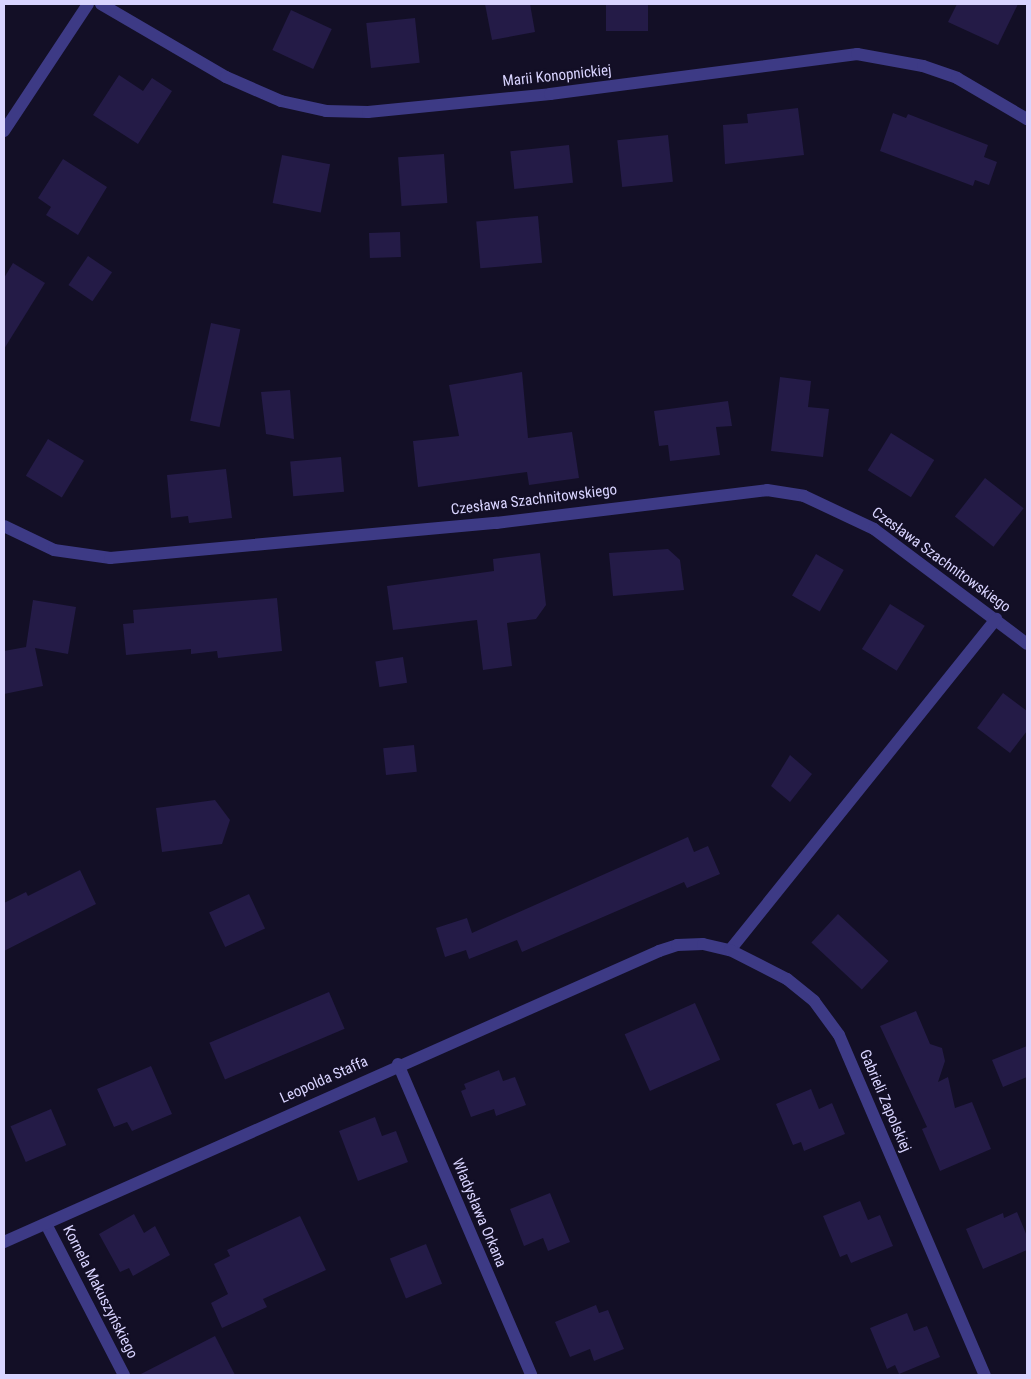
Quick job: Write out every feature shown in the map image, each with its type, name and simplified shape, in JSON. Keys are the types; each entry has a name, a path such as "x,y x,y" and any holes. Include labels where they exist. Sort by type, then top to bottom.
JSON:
{"street":[{"path":"4,130 88,4"},
{"name":"Marii Konopnickiej","path":"101,4 226,77 281,101 326,111 368,112 550,94 857,54 923,66 957,78 1027,119"},
{"name":"Czesława Szachnitowskiego","path":"4,526 54,550 110,558 496,523 767,490 804,496 865,524 996,618 1027,644"},
{"path":"730,950 996,618"},
{"name":"Gabrieli Zapolskiej","path":"659,951 677,945 703,944 730,950 787,978 814,1001 839,1035 985,1375"},
{"name":"Leopolda Staffa","path":"4,1242 398,1064 659,951"},
{"name":"Władysława Orkana","path":"398,1064 531,1375"},
{"name":"Kornela Makuszyńskiego","path":"46,1224 124,1375"}],"building":[{"path":"485,4 530,4 535,32 492,40"},
{"path":"606,4 648,4 648,31 606,31"},
{"path":"957,4 1018,4 998,45 948,22"},
{"path":"291,10 332,29 313,69 272,50"},
{"path":"415,18 420,63 371,68 366,23"},
{"path":"119,75 143,91 152,78 172,91 138,144 93,115"},
{"path":"798,108 804,155 725,164 723,125 748,123 747,114"},
{"path":"893,113 906,118 908,114 988,145 984,157 997,162 989,185 975,180 973,186 880,151"},
{"path":"668,135 673,182 622,187 617,140"},
{"path":"569,145 573,183 514,189 510,151"},
{"path":"444,154 447,203 402,206 398,157"},
{"path":"282,155 330,164 321,212 273,203"},
{"path":"63,159 107,187 78,235 46,215 51,207 38,198"},
{"path":"538,216 542,263 480,268 476,221"},
{"path":"400,232 401,257 370,258 369,233"},
{"path":"88,256 112,272 92,301 68,285"},
{"path":"13,263 45,283 4,349 4,278"},
{"path":"211,323 240,329 220,427 190,421"},
{"path":"522,372 528,438 572,432 579,478 529,485 527,472 418,487 413,441 459,436 449,385"},
{"path":"780,377 811,381 808,407 829,409 823,457 771,451"},
{"path":"290,390 294,439 266,434 261,392"},
{"path":"728,401 732,426 716,427 720,455 670,461 668,445 659,446 654,411"},
{"path":"891,433 934,460 911,497 868,470"},
{"path":"48,439 84,461 62,497 26,476"},
{"path":"341,457 344,492 293,496 290,461"},
{"path":"226,469 232,518 189,523 188,516 171,518 167,475"},
{"path":"985,478 1024,508 993,547 955,517"},
{"path":"668,549 680,560 684,590 613,596 609,553"},
{"path":"540,553 546,605 536,619 507,623 512,666 483,670 477,620 393,630 387,586 494,571 493,559"},
{"path":"816,554 844,570 820,612 792,596"},
{"path":"277,598 282,651 218,658 217,651 191,654 191,649 126,655 123,624 134,623 133,610"},
{"path":"33,600 76,607 68,654 35,648 43,686 4,694 4,651 26,647"},
{"path":"890,604 925,626 897,671 862,649"},
{"path":"403,657 407,683 379,687 375,661"},
{"path":"1003,693 1027,711 1027,731 1010,753 977,728"},
{"path":"414,745 417,772 386,775 383,748"},
{"path":"790,755 812,774 790,802 771,786"},
{"path":"215,800 230,820 222,844 162,852 156,808"},
{"path":"688,837 694,852 708,846 720,874 687,888 684,882 522,952 517,940 469,959 466,950 445,957 436,928 467,918 472,933"},
{"path":"80,870 96,904 4,951 4,903 26,892 28,896"},
{"path":"249,894 265,928 225,947 209,913"},
{"path":"838,914 888,961 862,990 811,943"},
{"path":"329,992 345,1029 225,1080 209,1043"},
{"path":"695,1003 720,1060 650,1091 625,1034"},
{"path":"916,1011 930,1044 942,1048 945,1061 938,1082 948,1077 955,1108 972,1102 991,1149 940,1171 922,1129 927,1127 880,1026"},
{"path":"1027,1046 1027,1077 1003,1087 992,1060"},
{"path":"151,1066 172,1114 132,1131 127,1122 114,1127 97,1089"},
{"path":"499,1070 503,1081 515,1077 526,1105 496,1116 494,1109 471,1117 461,1091 466,1089 464,1084"},
{"path":"811,1089 819,1109 832,1103 845,1134 804,1151 801,1142 793,1145 776,1104"},
{"path":"51,1109 66,1145 26,1162 10,1126"},
{"path":"375,1117 382,1136 396,1131 408,1162 358,1181 339,1131"},
{"path":"550,1193 570,1242 548,1251 543,1238 524,1246 510,1209"},
{"path":"860,1201 868,1220 880,1215 893,1246 851,1263 847,1254 840,1257 823,1216"},
{"path":"1017,1212 1027,1236 1027,1250 983,1269 966,1229 1003,1213 1004,1218"},
{"path":"134,1214 144,1233 155,1226 170,1255 133,1276 129,1268 120,1272 99,1234"},
{"path":"300,1216 326,1270 263,1299 267,1307 222,1328 211,1303 228,1294 214,1264 230,1256 227,1250"},
{"path":"426,1244 442,1284 406,1298 390,1259"},
{"path":"596,1305 599,1313 608,1310 624,1349 594,1361 590,1349 570,1357 555,1322"},
{"path":"907,1313 914,1331 927,1326 940,1357 899,1374 895,1365 887,1369 870,1328"},
{"path":"215,1336 235,1375 139,1375"}]}
